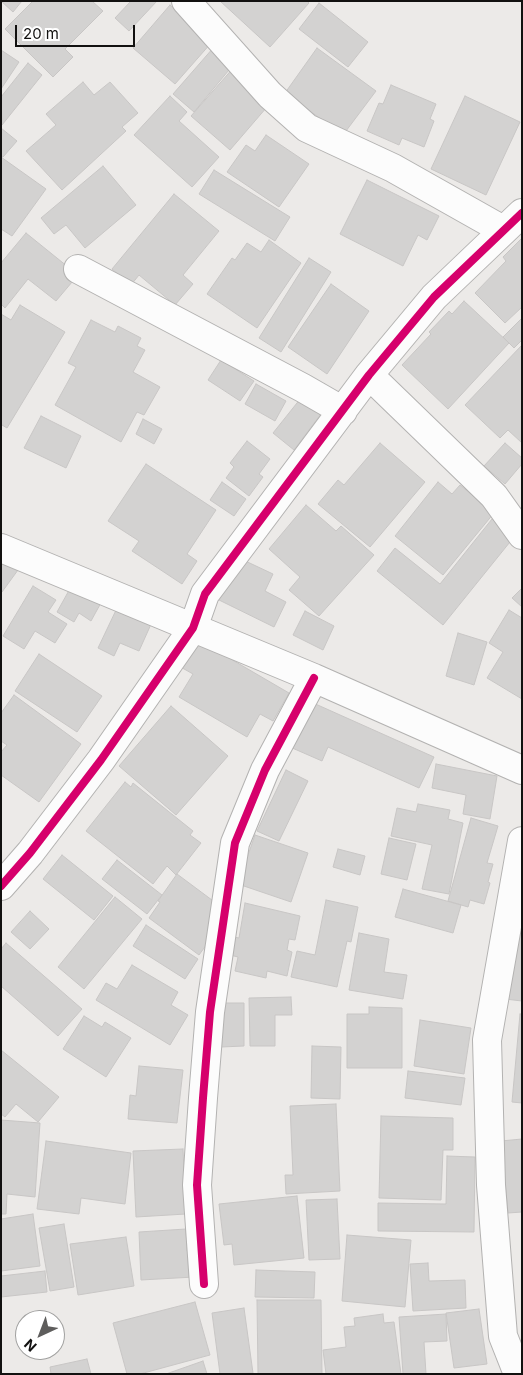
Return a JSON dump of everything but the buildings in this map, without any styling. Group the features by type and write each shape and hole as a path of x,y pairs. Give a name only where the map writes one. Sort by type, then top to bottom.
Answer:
{"street":[{"path":"1,886 30,853 100,760 193,628 205,594 342,411 434,297 512,222 439,193 393,168 307,128 270,95 186,1"},
{"path":"78,269 303,388 342,411"},
{"path":"370,376 494,496 522,535"},
{"path":"1,548 314,678 522,770"},
{"path":"204,1284 197,1185 202,1108 210,1012 235,843 265,770 314,678"},
{"path":"518,1374 503,1336 491,1185 487,1040 522,841"}],"cycle path":[{"path":"1,886 30,853 101,760 193,628 205,594 369,375 434,297 522,213"},
{"path":"204,1284 197,1185 203,1098 210,1012 235,843 265,770 314,678"}]}
